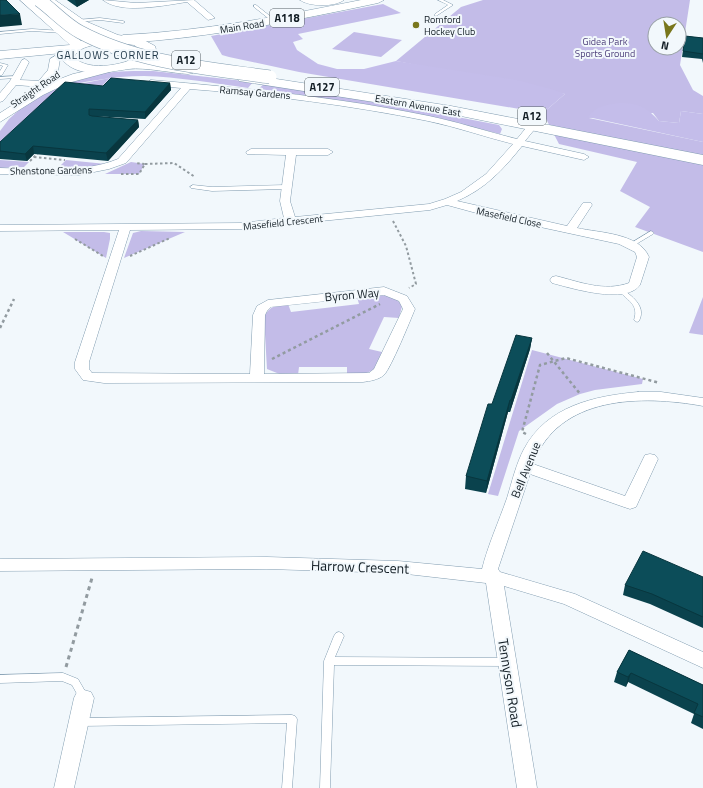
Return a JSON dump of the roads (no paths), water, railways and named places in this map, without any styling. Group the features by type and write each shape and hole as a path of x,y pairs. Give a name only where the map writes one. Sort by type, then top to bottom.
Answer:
{"main road":[{"path":"26,0 72,41"},
{"name":"A127","path":"39,0 78,31 113,48 159,60 270,77 373,97"},
{"path":"0,55 24,58 54,59 70,62 87,68 109,69 131,66 148,58 151,50 138,42 121,39 88,28 48,0"},
{"name":"Main Road","path":"121,39 176,36 274,21 378,0"},
{"name":"A118","path":"77,21 90,26 142,37"},
{"name":"Main Road","path":"151,50 156,43 176,36"},
{"path":"24,58 38,51 72,41 121,39"},
{"path":"70,62 67,54 72,41"},
{"name":"Eastern Avenue East","path":"151,50 178,59 359,86 545,118 703,150"},
{"name":"Eastern Avenue East","path":"131,66 169,67 373,97 533,125 703,160"},
{"name":"A127","path":"270,77 359,86"}],"street":[{"path":"107,0 121,4 134,5 188,0 211,18"},
{"path":"304,0 314,3 325,3 340,0"},
{"path":"0,99 15,79 24,58"},
{"path":"15,79 42,84 53,71 54,59"},
{"name":"Straight Road","path":"0,117 15,101 56,76 70,62"},
{"name":"Straight Road","path":"0,117 40,91 57,82 80,74 109,69"},
{"name":"Ramsay Gardens","path":"139,82 262,92 349,104 430,119 520,143 584,157"},
{"name":"Shenstone Gardens","path":"0,171 92,170 112,166 122,161 188,86"},
{"path":"140,123 155,124"},
{"name":"Masefield Crescent","path":"0,228 194,228 242,226 430,207 448,202 468,193 484,183 520,143 533,125"},
{"path":"251,152 328,152"},
{"path":"290,221 285,201 291,152"},
{"name":"Masefield Close","path":"448,202 480,211 623,241 631,245"},
{"path":"571,230 587,205"},
{"path":"125,228 82,362 82,369 88,377 104,379 258,372"},
{"path":"556,280 602,292 622,291 634,284 643,257 640,250 631,245"},
{"name":"Byron Way","path":"384,291 398,295 407,302 409,309 380,370 373,376 363,378 258,372 259,315 261,309 268,304 384,291"},
{"name":"Bell Avenue","path":"494,577 490,569 525,467 538,438 557,420 588,405 623,397 670,397 703,402"},
{"path":"525,467 630,503 650,459"},
{"name":"Harrow Crescent","path":"0,565 267,563 398,567 494,577 569,599 703,660"},
{"name":"Tennyson Road","path":"494,577 527,788"},
{"path":"64,788 84,698"}],"lane":[{"path":"436,15 451,5 440,0"},
{"path":"256,6 274,21"},
{"path":"77,21 100,19 124,22"},
{"path":"0,33 32,30 72,41"},
{"path":"0,64 6,65 0,74"},
{"path":"0,78 15,79"},
{"path":"193,187 212,189 286,187"},
{"path":"631,245 651,233"},
{"path":"622,291 639,306 640,312 637,320"},
{"path":"325,787 329,661 340,636"},
{"path":"329,661 507,662"},
{"path":"0,679 63,677 75,682 84,698"},
{"path":"78,722 292,719 287,788"}],"place":[{"name":"Romford Hockey Club","path":"416,25"}],"district":[{"name":"GALLOWS CORNER","path":"108,55"}],"park label":[{"name":"Gidea Park Sports Ground","path":"605,46"}]}
